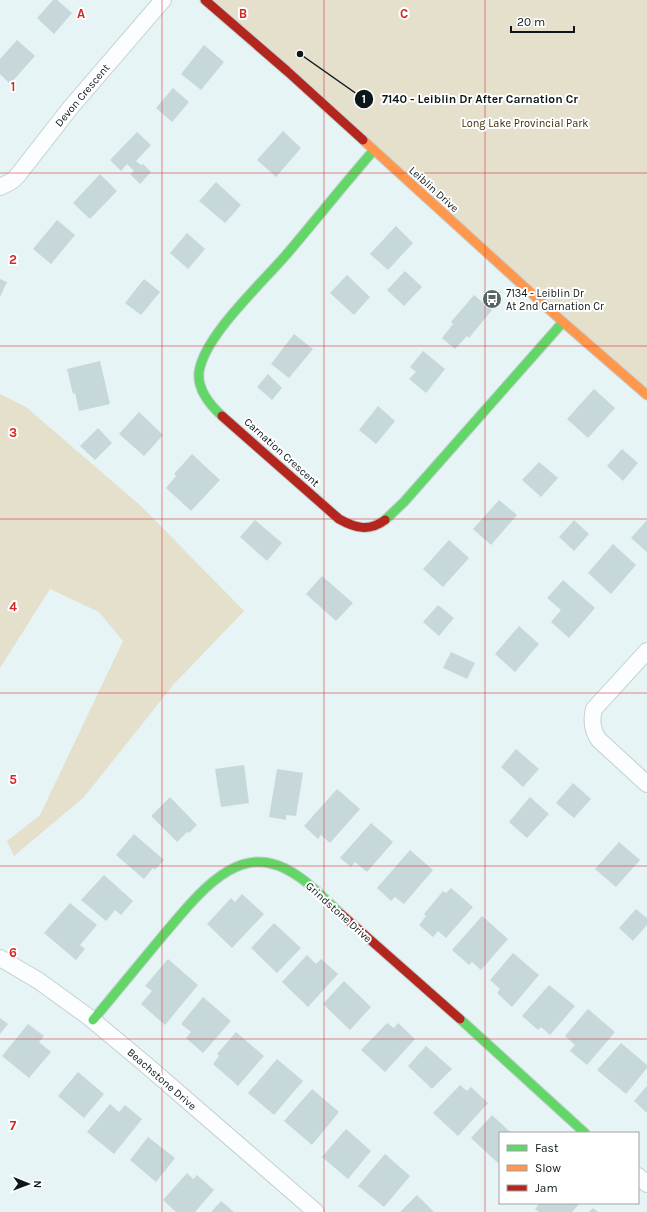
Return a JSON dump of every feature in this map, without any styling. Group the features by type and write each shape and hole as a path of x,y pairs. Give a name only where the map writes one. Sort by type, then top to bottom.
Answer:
{"street":[{"name":"Devon Crescent","path":"0,187 7,184 18,175 71,107 163,0"},
{"name":"Leiblin Drive","path":"205,0 374,150 563,322 647,395"},
{"name":"Carnation Crescent","path":"374,150 273,270 247,297 205,352 199,370 200,387 206,400 219,413 339,519 350,526 363,528 375,527 384,522 404,502 563,322"},
{"path":"647,651 594,709 592,725 599,740 647,784"},
{"name":"Grindstone Drive","path":"93,1020 177,920 218,878 234,868 250,863 267,862 283,867 299,876 466,1024 584,1132"},
{"name":"Beachstone Drive","path":"0,958 55,992 93,1020 316,1212"},
{"path":"639,1177 647,1184"}],"green space":[{"name":"Long Lake Provincial Park","path":"205,0 647,0 647,395"},
{"path":"0,394 26,407 142,507 244,611 174,684 84,797 14,856 7,841 40,815 123,641 99,612 50,589 0,668"}],"building":[{"path":"53,0 57,0 72,13 54,34 37,18"},
{"path":"17,40 35,56 10,84 0,74 0,59"},
{"path":"204,45 224,62 201,90 181,74"},
{"path":"173,88 189,102 172,122 156,108"},
{"path":"283,131 301,148 276,177 257,160"},
{"path":"137,132 151,145 136,161 141,165 143,164 151,172 140,184 130,174 134,171 127,164 121,171 110,160"},
{"path":"100,174 117,191 90,219 73,203"},
{"path":"216,182 241,205 225,223 199,201"},
{"path":"57,220 75,235 51,264 33,249"},
{"path":"396,226 413,243 388,270 370,254"},
{"path":"187,233 205,249 188,269 170,253"},
{"path":"405,271 422,287 404,306 387,290"},
{"path":"347,275 370,297 354,315 330,293"},
{"path":"0,279 7,282 0,297"},
{"path":"144,279 160,292 141,315 125,303"},
{"path":"474,295 492,310 469,338 467,336 455,349 442,338 453,324 451,322"},
{"path":"294,334 313,349 289,378 271,364"},
{"path":"423,351 445,369 426,393 409,379 416,372 410,367"},
{"path":"100,361 110,404 79,411 67,369"},
{"path":"268,374 282,388 272,400 257,387"},
{"path":"594,389 615,408 588,438 567,419"},
{"path":"378,406 395,421 376,444 359,430"},
{"path":"139,412 163,435 144,456 119,434"},
{"path":"98,428 112,443 95,460 80,446"},
{"path":"622,449 638,463 623,481 607,466"},
{"path":"192,454 220,480 191,511 166,488 176,476 174,474"},
{"path":"539,462 558,478 541,497 522,480"},
{"path":"499,500 517,515 491,545 473,529"},
{"path":"255,520 282,543 267,561 240,537"},
{"path":"574,520 589,534 574,551 559,537"},
{"path":"647,520 647,552 631,538"},
{"path":"449,540 469,558 443,587 423,569"},
{"path":"613,544 636,565 611,594 588,573"},
{"path":"322,576 353,603 336,621 306,594"},
{"path":"563,580 595,608 569,638 551,622 561,610 547,598"},
{"path":"438,605 454,618 439,636 423,622"},
{"path":"519,626 539,644 515,672 495,654"},
{"path":"451,652 475,663 467,679 443,668"},
{"path":"516,749 539,769 523,787 501,767"},
{"path":"244,765 249,803 221,807 215,769"},
{"path":"277,769 303,773 296,816 286,815 286,820 269,817"},
{"path":"573,783 591,799 574,818 556,803"},
{"path":"337,789 360,809 330,843 321,835 318,839 304,826"},
{"path":"170,797 197,825 177,842 151,816"},
{"path":"530,797 549,814 527,838 509,822"},
{"path":"371,823 393,842 367,872 355,862 351,867 340,858"},
{"path":"134,834 164,860 155,870 153,868 144,879 116,855"},
{"path":"619,842 640,860 616,887 595,869"},
{"path":"410,850 433,870 404,904 395,897 391,901 377,888"},
{"path":"104,875 133,901 121,915 115,910 106,921 81,900"},
{"path":"451,888 473,907 446,938 438,931 433,937 419,925 426,916 424,914 443,891 446,893"},
{"path":"242,894 264,914 232,948 207,924 231,898 235,902"},
{"path":"70,903 97,925 80,945 85,949 76,960 44,933"},
{"path":"636,909 647,918 647,925 633,941 619,928"},
{"path":"482,916 508,939 481,970 472,962 469,965 452,950"},
{"path":"274,923 301,948 277,973 251,948"},
{"path":"513,953 539,975 512,1007 497,993 500,989 490,980"},
{"path":"307,955 316,964 321,959 338,974 308,1007 282,982"},
{"path":"168,959 198,985 165,1025 141,1004 152,991 145,986"},
{"path":"344,981 371,1007 350,1030 323,1004"},
{"path":"549,985 575,1006 550,1035 541,1027 538,1030 522,1016"},
{"path":"203,997 231,1021 203,1053 186,1038 191,1032 181,1024"},
{"path":"588,1009 615,1032 587,1065 570,1051 575,1045 565,1036"},
{"path":"0,1018 8,1024 0,1034"},
{"path":"387,1023 394,1028 398,1023 415,1039 385,1072 361,1050"},
{"path":"28,1024 44,1036 39,1042 51,1052 29,1078 2,1056"},
{"path":"236,1032 264,1056 238,1086 213,1064 219,1056 217,1054"},
{"path":"621,1043 647,1065 647,1068 626,1094 597,1070"},
{"path":"426,1046 452,1069 432,1089 408,1066"},
{"path":"277,1059 303,1081 274,1115 248,1093"},
{"path":"78,1072 104,1094 84,1118 58,1096"},
{"path":"460,1085 467,1091 471,1087 488,1103 458,1136 433,1113"},
{"path":"647,1086 647,1113 634,1101"},
{"path":"312,1089 339,1112 312,1145 284,1121"},
{"path":"110,1104 119,1112 125,1105 142,1119 114,1154 87,1132"},
{"path":"492,1115 510,1132 499,1132 498,1163 471,1138"},
{"path":"346,1129 371,1151 348,1179 322,1157"},
{"path":"148,1137 175,1158 156,1182 130,1160"},
{"path":"385,1154 410,1176 384,1207 358,1186"},
{"path":"187,1173 193,1179 197,1175 214,1190 195,1212 176,1212 163,1200"},
{"path":"417,1195 434,1212 400,1212"},
{"path":"221,1201 234,1212 211,1212"},
{"path":"539,1204 579,1204 572,1212 539,1212 535,1209"},
{"path":"593,1208 598,1212 589,1212"}],"traffic: fast":[{"path":"222,416 205,397 199,379 199,372 203,358 211,342 235,310 286,255 374,150"},
{"path":"385,520 404,502 563,322"},
{"path":"93,1020 194,899 219,877 238,866 258,862 280,866 299,877 317,891 341,914"},
{"path":"460,1019 584,1132"}],"traffic: slow":[{"path":"363,140 563,322 647,395"}],"traffic: jam":[{"path":"205,0 287,71 363,140"},
{"path":"222,416 339,519 351,525 362,527 373,526 385,520"},
{"path":"341,914 460,1019"}],"place":[{"name":"7140 - Leiblin Dr After Carnation Cr","path":"300,54"},
{"name":"7134 - Leiblin Dr At 2nd Carnation Cr","path":"492,299"}]}
